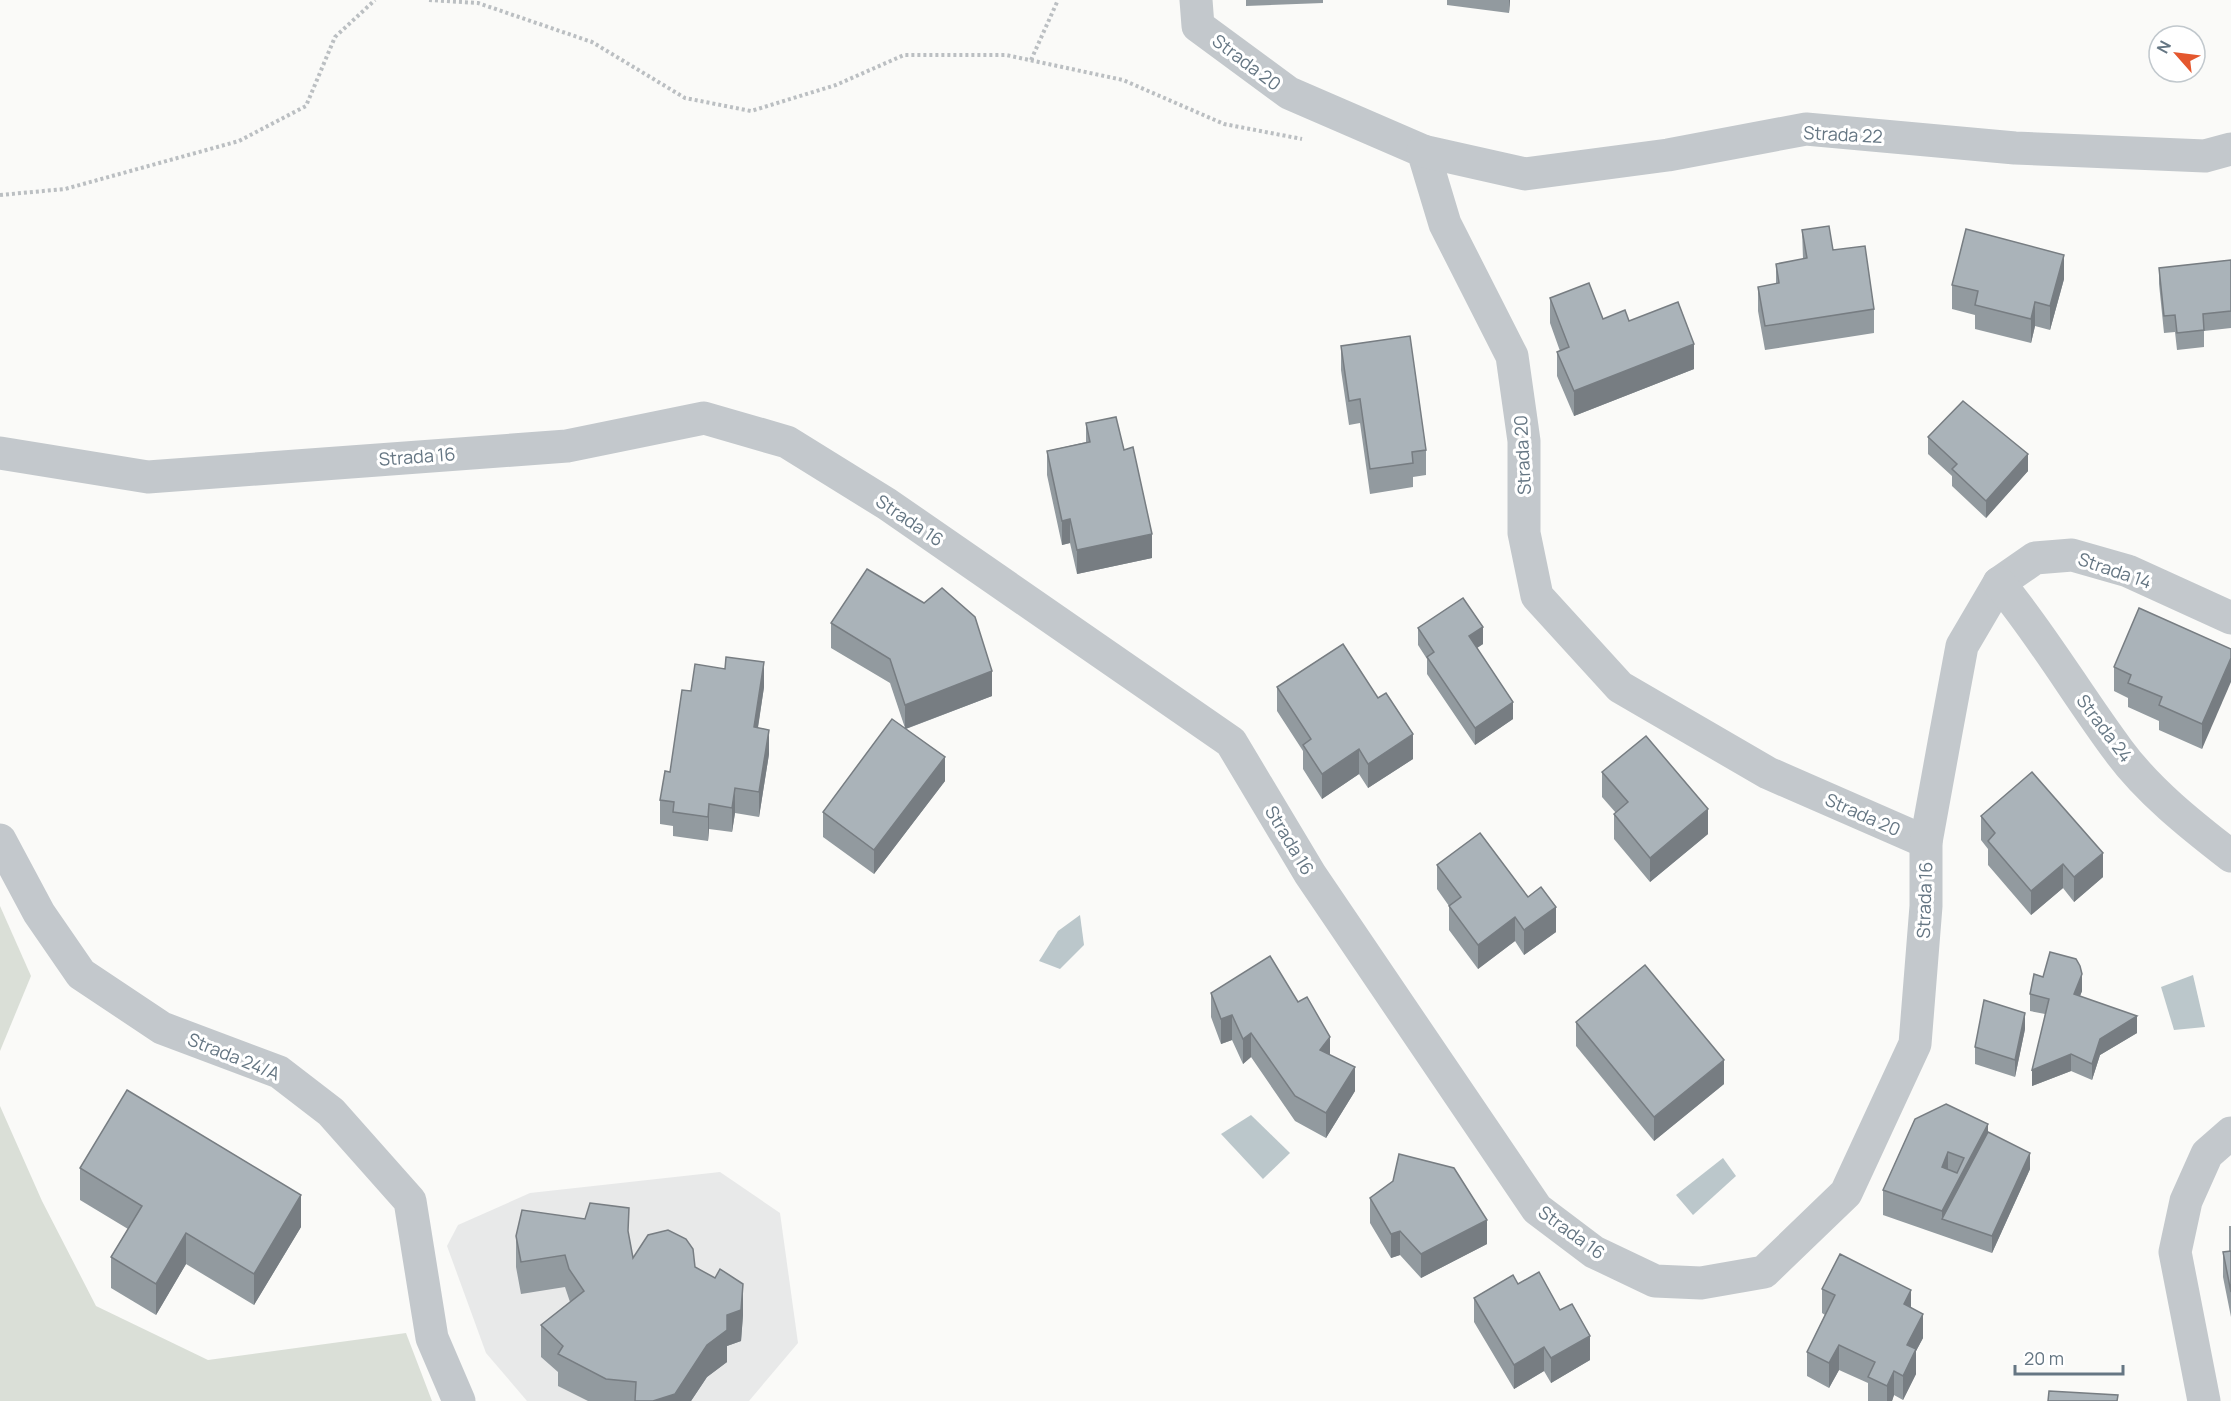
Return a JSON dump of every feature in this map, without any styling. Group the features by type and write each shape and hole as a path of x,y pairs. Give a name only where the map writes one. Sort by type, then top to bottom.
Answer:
{"street":[{"name":"Strada 20","path":"1196,0 1198,26 1289,93 1423,152 1445,224 1512,356 1524,441 1524,533 1537,597 1620,687 1768,773 1926,842"},
{"name":"Strada 22","path":"1423,152 1525,174 1668,155 1806,129 2015,148 2205,156 2231,149"},
{"name":"Strada 16","path":"0,453 148,477 567,446 704,418 787,442 887,504 1231,742 1310,874 1537,1209 1594,1252 1655,1281 1701,1283 1764,1272 1846,1193 1915,1044 1926,906 1926,842 1962,646 1999,583"},
{"name":"Strada 14","path":"1999,583 2035,558 2072,555 2128,571 2231,618"},
{"name":"Strada 24","path":"1999,583 2034,628 2119,752 2174,809 2231,856"},
{"name":"Strada 24/A","path":"0,840 39,914 81,974 162,1028 279,1072 332,1112 410,1201 432,1338 459,1401"},
{"path":"2204,1401 2175,1251 2186,1201 2207,1154 2231,1133"}],"path":[{"path":"0,195 65,189 248,136 306,106 335,37 375,0"},
{"path":"429,0 478,3 592,42 685,98 751,111 836,85 904,55 1006,55 1123,80 1224,124 1313,140"},
{"path":"1030,60 1058,0"}],"shaded area":[{"path":"0,906 31,976 0,1051"},
{"path":"1080,915 1084,945 1060,969 1039,961 1058,931"},
{"path":"2193,975 2205,1027 2174,1030 2161,987"},
{"path":"0,1106 42,1201 96,1306 208,1360 406,1333 432,1401 0,1401"},
{"path":"1251,1115 1290,1153 1263,1179 1221,1134"},
{"path":"1723,1158 1736,1176 1693,1215 1676,1195"},
{"path":"720,1172 780,1213 798,1343 749,1401 527,1401 486,1353 447,1246 458,1225 530,1193"}],"building":[{"path":"1829,226 1833,250 1865,246 1874,309 1765,326 1758,287 1779,283 1776,264 1807,258 1802,230"},
{"path":"1966,229 2064,255 2050,306 2035,302 2031,319 1975,305 1978,291 1952,285"},
{"path":"2231,260 2231,311 2203,314 2204,330 2177,333 2175,315 2164,316 2159,268"},
{"path":"1589,283 1603,319 1625,310 1629,321 1678,302 1694,344 1574,391 1557,352 1569,347 1550,298"},
{"path":"1410,336 1426,450 1412,452 1413,463 1370,469 1360,399 1349,401 1341,346"},
{"path":"1963,401 2028,454 1986,501 1952,469 1957,464 1928,437"},
{"path":"1116,417 1124,450 1133,447 1152,534 1077,550 1070,519 1062,521 1047,451 1090,442 1086,423"},
{"path":"867,569 924,603 942,588 975,617 992,671 905,705 890,659 831,623"},
{"path":"1463,598 1483,627 1469,636 1513,702 1475,728 1427,657 1434,652 1418,628"},
{"path":"2139,608 2231,649 2231,658 2202,724 2159,705 2162,697 2128,683 2131,675 2114,667"},
{"path":"1343,644 1378,698 1386,693 1413,734 1368,764 1359,749 1322,774 1303,745 1311,739 1277,687"},
{"path":"726,657 764,662 754,727 769,730 759,792 735,788 732,808 709,804 708,817 673,812 674,802 660,800 665,771 670,772 682,690 691,691 695,664 725,669"},
{"path":"892,719 945,757 874,850 823,812"},
{"path":"1646,736 1708,809 1650,858 1614,814 1628,802 1602,772"},
{"path":"2032,772 2103,853 2074,877 2063,864 2031,891 1988,841 1995,833 1981,816"},
{"path":"1480,833 1528,897 1541,887 1556,907 1524,930 1515,917 1478,945 1449,906 1461,897 1437,865"},
{"path":"2050,952 2076,959 2080,966 2082,974 2074,994 2137,1016 2100,1039 2092,1064 2071,1054 2032,1070 2049,999 2030,994 2034,974 2043,977"},
{"path":"1270,956 1298,1002 1307,997 1330,1037 1320,1050 1355,1067 1326,1113 1295,1096 1251,1033 1243,1039 1232,1015 1221,1019 1211,993"},
{"path":"1645,965 1724,1060 1654,1117 1576,1022"},
{"path":"1984,1000 2025,1013 2015,1060 1975,1047"},
{"path":"127,1090 301,1195 254,1274 186,1233 156,1284 111,1257 142,1206 80,1168"},
{"path":"1946,1104 1988,1124 1942,1211 1883,1190 1915,1119","holes":["1948,1152 1964,1158 1957,1173 1942,1167"]},
{"path":"1988,1132 2030,1153 1992,1236 1942,1219"},
{"path":"1399,1154 1454,1168 1487,1220 1421,1254 1400,1231 1391,1234 1370,1198 1393,1181"},
{"path":"590,1203 629,1208 628,1231 633,1258 648,1235 668,1230 686,1239 693,1249 695,1267 715,1278 720,1269 743,1284 741,1310 727,1315 727,1330 707,1345 675,1394 653,1401 635,1401 636,1382 606,1379 558,1354 563,1346 541,1325 584,1291 569,1269 565,1255 521,1262 516,1236 522,1210 585,1219"},
{"path":"2231,1251 2231,1292 2223,1252"},
{"path":"1840,1254 1911,1290 1904,1304 1923,1314 1907,1345 1916,1349 1903,1376 1894,1371 1887,1386 1868,1377 1875,1362 1839,1345 1829,1363 1807,1352 1835,1295 1822,1289"},
{"path":"1539,1272 1560,1310 1572,1304 1590,1336 1551,1358 1544,1347 1514,1365 1474,1298 1513,1275 1518,1284"},
{"path":"2049,1391 2118,1395 2117,1401 2048,1401"}]}
